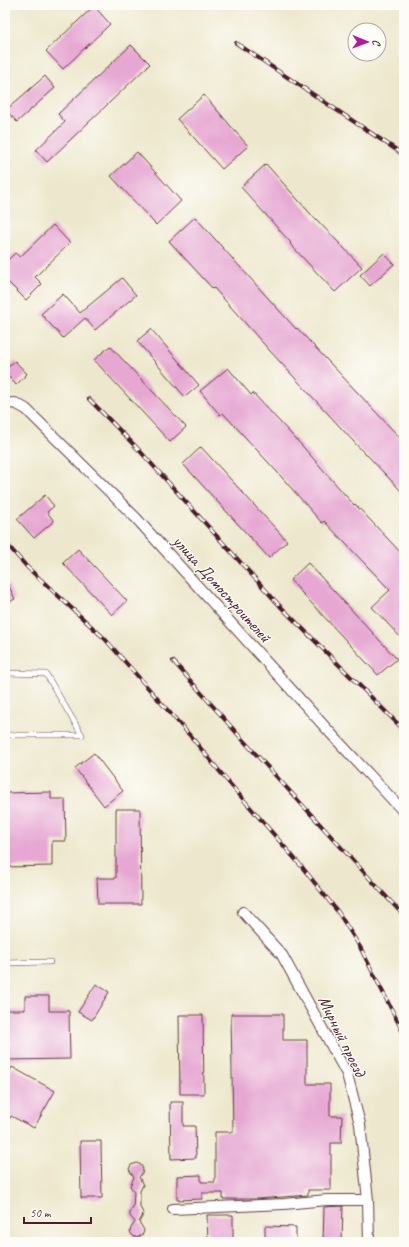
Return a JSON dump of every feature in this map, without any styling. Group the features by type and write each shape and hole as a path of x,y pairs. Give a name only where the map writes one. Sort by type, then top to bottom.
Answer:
{"street":[{"name":"улица Домостроителей","path":"5,404 15,403 26,409 136,518 404,812"},
{"name":"Мирный проезд","path":"243,912 282,955 347,1074 360,1124 368,1200 369,1242"},
{"path":"173,1209 284,1204 327,1200 368,1200"}],"lane":[{"path":"5,672 46,674 82,735 5,735"},
{"path":"5,963 50,962"}],"building":[{"path":"94,6 110,24 63,69 46,51"},
{"path":"131,45 150,64 47,162 36,150 65,122 58,114"},
{"path":"45,76 55,88 17,122 6,110"},
{"path":"204,95 248,146 222,169 177,119"},
{"path":"137,152 181,201 156,225 111,176"},
{"path":"266,164 316,220 362,267 335,292 290,244 291,243 241,187"},
{"path":"195,217 296,329 297,328 404,442 404,494 366,455 214,288 213,289 169,241"},
{"path":"53,225 70,243 35,277 42,284 26,300 5,279 5,263 15,253 20,257"},
{"path":"384,253 394,264 370,286 360,275"},
{"path":"122,278 136,295 95,330 85,318 63,338 41,314 63,294 80,313"},
{"path":"151,329 199,385 185,397 137,341"},
{"path":"110,346 186,427 170,442 94,360"},
{"path":"15,361 27,374 16,385 5,372 5,369"},
{"path":"228,368 251,395 253,393 354,505 355,504 404,556 404,641 372,607 390,590 324,521 322,523 223,413 220,415 200,391"},
{"path":"201,447 287,541 269,558 183,464"},
{"path":"45,495 54,506 47,512 54,521 34,538 17,519"},
{"path":"78,549 127,601 112,615 63,563"},
{"path":"308,563 397,659 378,675 290,580"},
{"path":"5,578 15,599 5,604"},
{"path":"94,753 123,791 104,806 75,768"},
{"path":"51,792 51,799 65,799 66,841 52,841 52,866 5,867 5,793"},
{"path":"116,809 140,809 141,904 98,904 97,878 116,878"},
{"path":"96,984 109,992 92,1020 78,1012"},
{"path":"25,996 49,996 49,1011 69,1011 70,1059 5,1060 5,1010 25,1010"},
{"path":"231,1014 283,1014 283,1040 307,1040 307,1084 330,1084 330,1116 342,1116 341,1143 331,1143 331,1190 308,1190 308,1195 257,1199 223,1199 223,1193 202,1193 202,1199 177,1200 177,1176 201,1175 201,1182 215,1182 215,1132 233,1132"},
{"path":"179,1015 203,1015 204,1094 180,1094"},
{"path":"12,1067 55,1091 34,1128 11,1116 5,1127 5,1079"},
{"path":"170,1102 183,1102 183,1126 195,1126 196,1158 171,1159"},
{"path":"80,1141 101,1141 102,1198 81,1198"},
{"path":"137,1163 141,1165 143,1169 139,1177 143,1185 140,1191 140,1207 143,1213 139,1222 144,1230 143,1234 137,1238 130,1232 135,1222 130,1216 130,1211 133,1207 134,1192 130,1186 134,1177 129,1169 131,1165"},
{"path":"343,1206 342,1242 323,1242 324,1207"},
{"path":"207,1215 233,1215 233,1242 208,1242"},
{"path":"265,1226 296,1227 296,1242 265,1242"}],"railway":[{"path":"236,43 404,155"},
{"path":"89,399 139,450 280,606 404,730"},
{"path":"5,542 27,567 105,639 193,739 302,867 338,912 360,947 404,1034"},
{"path":"173,661 242,739 404,916"}]}
